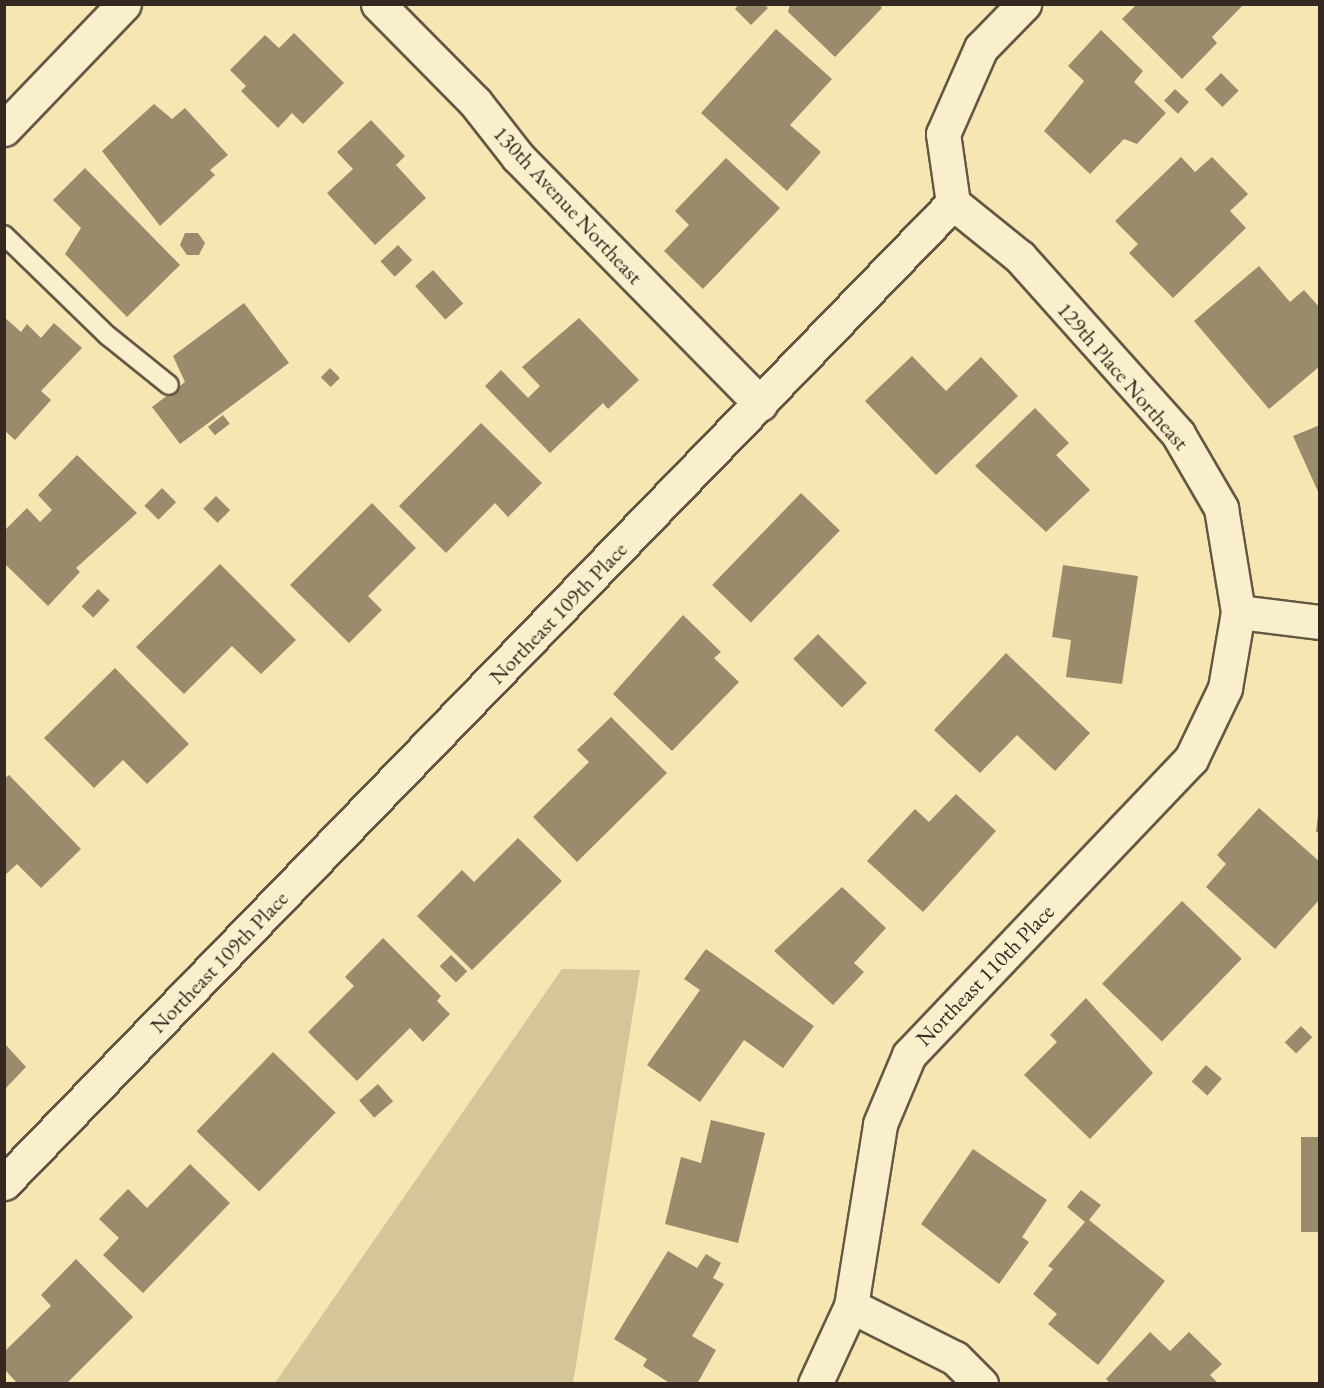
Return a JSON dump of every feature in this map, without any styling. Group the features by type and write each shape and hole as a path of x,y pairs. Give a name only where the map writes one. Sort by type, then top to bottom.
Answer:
{"street":[{"path":"4,129 124,4"},
{"name":"130th Avenue Northeast","path":"378,4 475,102 518,157 761,404"},
{"path":"952,203 943,134 981,48 1024,4"},
{"name":"Northeast 109th Place","path":"4,1183 761,404 952,203"},
{"name":"129th Place Northeast","path":"952,203 1020,257 1178,434 1221,508 1238,612"},
{"path":"1238,612 1320,622"},
{"name":"Northeast 110th Place","path":"815,1383 851,1306 880,1124 909,1055 1191,759 1225,688 1238,612"},
{"path":"851,1306 955,1358 981,1383"}],"lane":[{"path":"4,235 108,336 168,385"}],"shaded area":[{"path":"562,969 640,970 573,1383 275,1383"}],"building":[{"path":"739,4 764,4 768,8 751,25 735,9"},
{"path":"790,4 879,4 882,8 835,57 788,12"},
{"path":"1137,4 1244,4 1212,37 1217,43 1182,79 1122,19"},
{"path":"776,29 832,79 790,125 821,152 787,191 701,113"},
{"path":"1101,30 1143,71 1134,82 1166,113 1137,144 1124,139 1090,174 1044,131 1084,81 1068,66"},
{"path":"294,33 344,83 303,124 292,113 278,128 241,91 246,86 230,70 265,35 279,48"},
{"path":"1221,73 1239,91 1222,107 1205,89"},
{"path":"1175,89 1189,102 1178,114 1164,101"},
{"path":"154,104 172,119 185,108 228,155 210,170 215,175 160,226 102,151"},
{"path":"371,120 405,156 396,165 426,198 375,245 327,193 353,169 337,152"},
{"path":"1181,157 1195,172 1212,157 1248,194 1230,211 1246,228 1173,298 1129,253 1138,244 1115,221"},
{"path":"726,158 780,208 703,289 664,251 689,225 675,211"},
{"path":"85,168 180,265 127,317 65,254 81,228 53,200"},
{"path":"185,233 198,233 205,243 199,255 187,255 180,245"},
{"path":"398,245 412,260 395,277 380,261"},
{"path":"1259,266 1290,302 1304,290 1320,308 1320,366 1269,409 1194,321"},
{"path":"433,270 463,303 445,320 415,286"},
{"path":"244,303 289,363 180,444 152,407 185,382 173,356"},
{"path":"4,317 21,332 27,324 41,338 54,323 82,348 41,391 51,400 15,440 4,430"},
{"path":"579,318 639,380 608,409 603,403 550,453 485,386 501,370 528,398 540,386 522,367"},
{"path":"912,356 946,391 981,357 1018,396 936,475 865,401"},
{"path":"330,368 340,378 331,387 321,377"},
{"path":"1035,408 1069,443 1056,455 1090,490 1046,532 975,466"},
{"path":"223,415 230,424 215,435 208,427"},
{"path":"481,423 542,483 508,517 495,503 446,553 399,506"},
{"path":"1320,425 1320,496 1293,436"},
{"path":"77,455 137,513 76,568 80,572 48,606 4,563 4,531 27,508 40,522 52,510 38,495"},
{"path":"162,488 176,502 158,520 144,506"},
{"path":"801,493 840,531 751,623 712,585"},
{"path":"216,496 230,510 217,523 203,509"},
{"path":"372,503 416,548 368,596 382,610 349,643 290,585"},
{"path":"220,564 296,640 261,674 232,646 184,694 136,647"},
{"path":"1063,565 1138,576 1122,684 1066,677 1071,640 1052,637"},
{"path":"98,589 110,600 93,617 82,607"},
{"path":"683,615 721,652 714,658 739,682 672,751 613,694"},
{"path":"818,634 867,683 842,708 793,659"},
{"path":"1006,653 1090,733 1055,771 1017,735 980,773 934,730"},
{"path":"115,668 189,744 147,784 123,760 94,788 44,738"},
{"path":"611,717 667,773 577,862 533,817 589,762 577,750"},
{"path":"9,775 81,849 41,888 17,864 4,876 4,779"},
{"path":"956,794 996,831 923,912 867,861 915,809 929,822"},
{"path":"1259,808 1320,862 1320,899 1275,949 1206,887 1226,864 1217,855"},
{"path":"1318,815 1320,815 1320,833 1316,832"},
{"path":"518,838 562,881 472,970 417,916 462,870 474,882"},
{"path":"842,887 886,928 854,963 864,972 833,1005 774,951"},
{"path":"1182,901 1242,959 1162,1041 1102,984"},
{"path":"383,938 441,996 437,1001 450,1014 423,1042 410,1028 357,1081 308,1032 354,986 345,977"},
{"path":"706,949 814,1026 783,1068 744,1040 700,1102 647,1065 700,990 684,979"},
{"path":"451,955 467,971 456,983 440,966"},
{"path":"1086,998 1153,1073 1090,1139 1024,1075 1057,1042 1050,1035"},
{"path":"1301,1026 1312,1037 1296,1054 1285,1042"},
{"path":"5,1044 26,1067 5,1089"},
{"path":"273,1052 336,1112 259,1192 197,1131"},
{"path":"1206,1065 1222,1079 1207,1095 1192,1082"},
{"path":"378,1084 393,1101 374,1118 359,1100"},
{"path":"711,1120 765,1133 738,1243 665,1224 681,1157 701,1163"},
{"path":"1301,1137 1320,1137 1320,1232 1301,1232"},
{"path":"973,1149 1047,1200 1022,1237 1029,1242 999,1284 921,1224"},
{"path":"190,1164 230,1203 143,1293 103,1255 119,1238 99,1219 128,1189 147,1208"},
{"path":"1081,1190 1101,1205 1089,1220 1165,1281 1098,1365 1048,1324 1057,1314 1033,1294 1053,1269 1048,1266 1085,1222 1067,1207"},
{"path":"668,1251 697,1268 706,1254 721,1263 713,1278 724,1284 692,1336 716,1350 697,1384 671,1384 643,1366 647,1359 614,1339"},
{"path":"76,1259 133,1317 66,1384 18,1384 5,1370 5,1351 51,1306 41,1295"},
{"path":"1150,1332 1170,1351 1189,1332 1222,1364 1210,1375 1219,1384 1111,1384 1106,1379"}]}
